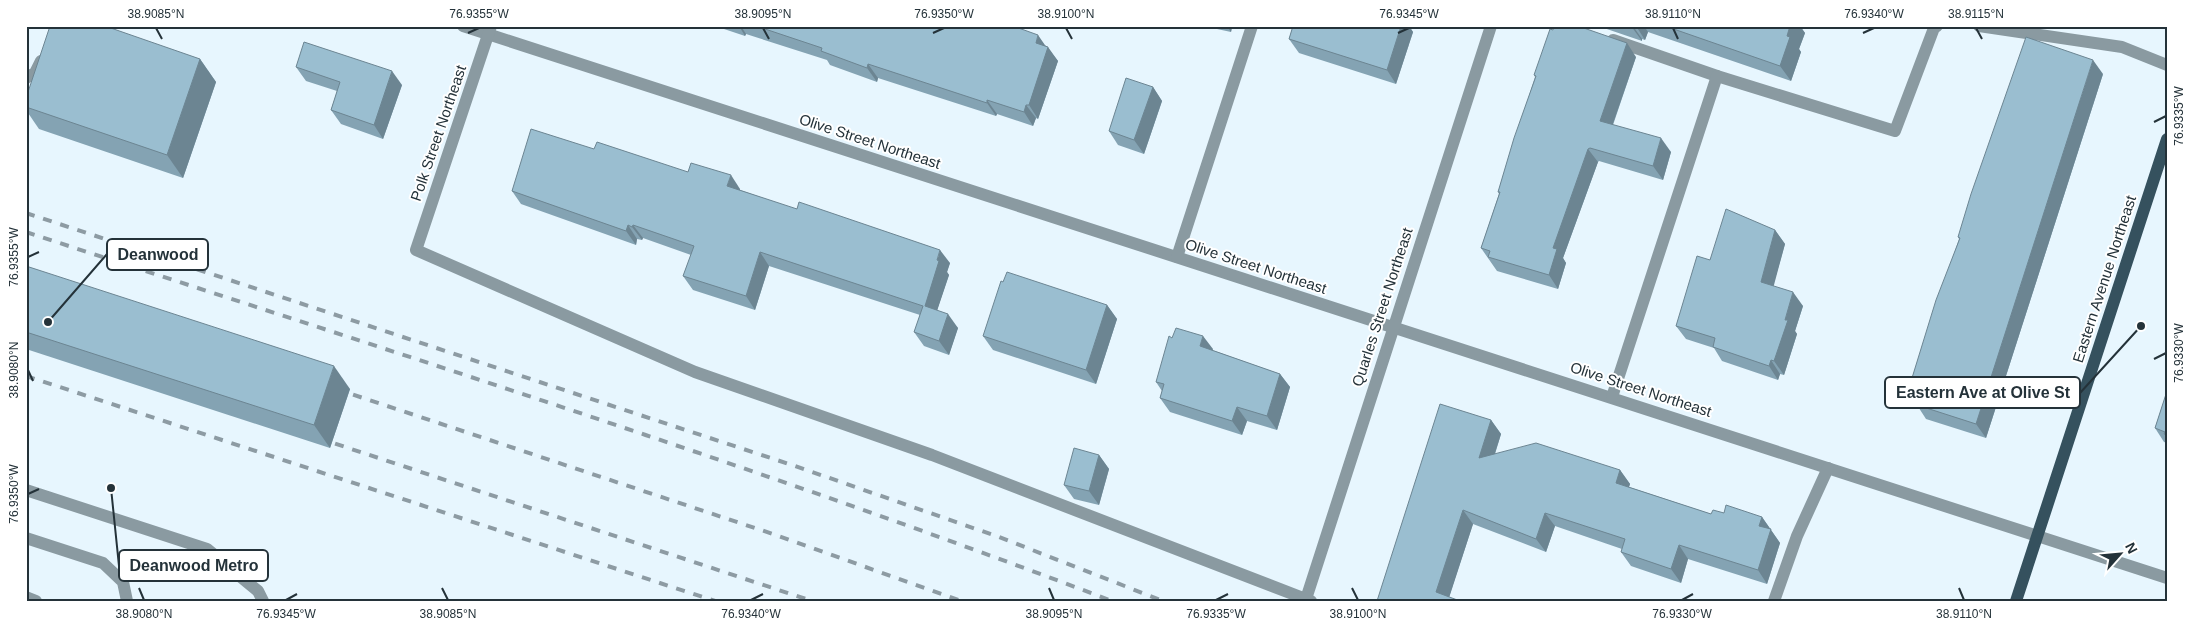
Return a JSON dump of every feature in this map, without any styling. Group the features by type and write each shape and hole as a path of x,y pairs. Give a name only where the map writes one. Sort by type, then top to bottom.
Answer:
{"main road":[{"name":"Eastern Avenue Northeast","path":"2016,601 2167,139"}],"street":[{"name":"Olive Street Northeast","path":"463,26 490,30 1177,257 2167,578"},
{"path":"1177,257 1252,26"},
{"name":"Quarles Street Northeast","path":"1308,600 1393,327 1491,26"},
{"path":"1600,36 1717,76 1895,132 1934,28 1937,26"},
{"path":"1979,26 2122,47 2167,65"},
{"name":"Polk Street Northeast","path":"490,30 416,250 695,372 932,455 1308,600"},
{"path":"26,78 35,73 46,50"},
{"path":"1612,397 1717,76"},
{"path":"1774,601 1797,536 1828,468"},
{"path":"26,490 207,549 258,591 263,601"},
{"path":"26,538 104,563 123,582 127,601"},
{"path":"26,597 36,601"}],"building":[{"path":"50,26 105,26 200,59 167,155 26,107 26,98"},
{"path":"756,26 1013,26 1038,35 1036,43 1048,47 1029,105 1026,105 1024,112 987,100 987,103 868,64 867,68 821,51 822,48"},
{"path":"1293,26 1401,26 1387,70 1289,39"},
{"path":"1554,26 1578,26 1627,43 1600,121 1661,138 1653,166 1588,149 1553,248 1557,249 1549,275 1488,257 1490,251 1481,248 1500,192 1498,192 1514,138 1536,76 1534,75 1550,29 1553,30"},
{"path":"1665,26 1790,26 1787,36 1790,37 1780,66"},
{"path":"2026,37 2093,60 1976,424 1917,405 1924,382 1912,378 1936,300 1960,238 1958,237 1971,194"},
{"path":"304,42 392,71 374,125 331,110 340,82 296,67"},
{"path":"1126,78 1153,87 1134,140 1109,131"},
{"path":"531,129 594,149 597,142 688,172 691,163 731,175 727,186 797,209 799,202 940,250 937,260 939,261 925,306 948,314 939,341 914,332 923,306 760,252 746,296 683,276 694,246 633,225 632,227 628,225 626,231 512,191"},
{"path":"1726,209 1775,230 1761,282 1793,292 1785,320 1788,320 1774,361 1771,360 1769,366 1713,347 1715,338 1676,326 1697,256 1710,260"},
{"path":"26,266 334,366 314,425 26,332"},
{"path":"1007,272 1107,305 1086,370 983,336 1001,281 1003,282"},
{"path":"1176,328 1203,336 1200,346 1280,374 1267,416 1237,407 1232,421 1160,398 1164,384 1156,382 1169,336 1172,338"},
{"path":"2167,391 2167,435 2164,434 2165,432 2155,428"},
{"path":"1440,404 1491,420 1479,458 1536,443 1620,470 1616,483 1711,514 1713,510 1724,513 1726,505 1762,517 1759,526 1771,529 1758,570 1679,545 1671,569 1621,552 1625,539 1545,513 1536,539 1463,510 1436,592 1460,601 1377,601"},
{"path":"1074,448 1099,455 1089,491 1064,485"}],"railway":[{"path":"26,213 795,466 999,537 1163,601"},
{"path":"26,232 707,456 978,551 1112,601"},
{"path":"26,376 715,601"},
{"path":"336,389 773,534 961,601"},
{"path":"318,438 812,601"}],"place":[{"name":"Deanwood","path":"48,322"},
{"name":"Eastern Ave at Olive St","path":"2141,326"},
{"name":"Deanwood Metro","path":"111,488"}]}
